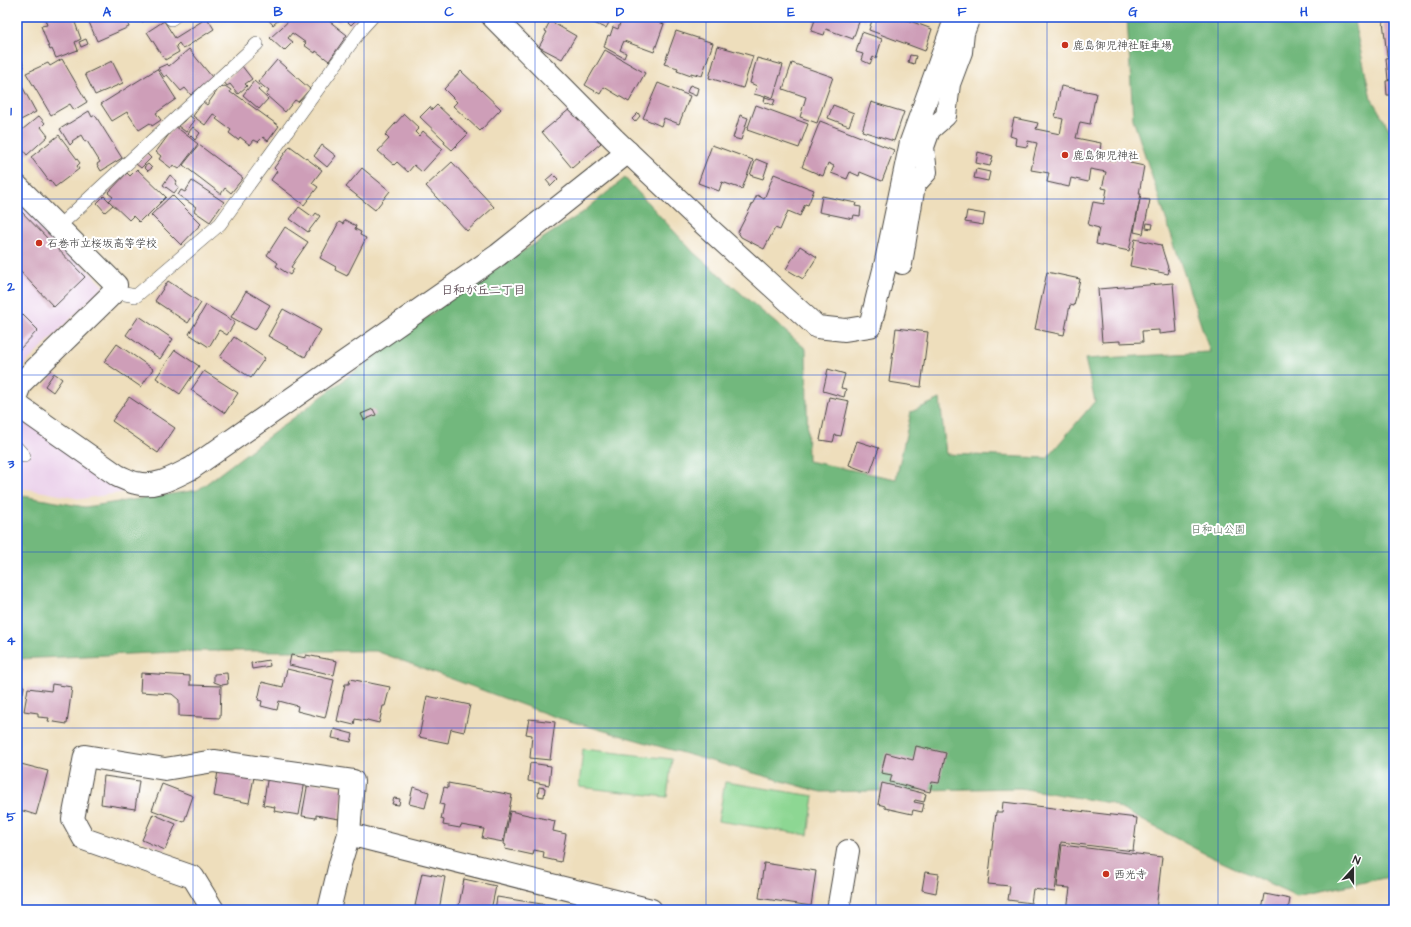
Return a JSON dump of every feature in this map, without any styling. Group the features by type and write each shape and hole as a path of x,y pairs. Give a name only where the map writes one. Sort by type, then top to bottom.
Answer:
{"street":[{"path":"492,17 628,152 705,225 817,327 845,330 870,326 885,266 911,142 956,17"},
{"path":"902,264 915,185 927,172 924,148 930,130 946,116 950,84 962,52 964,33 970,17"},
{"path":"21,411 118,476 136,483 155,484 168,480 192,468 498,255 628,152"},
{"path":"17,186 116,285 114,292 21,383 17,393"},
{"path":"213,910 192,877 84,839 73,819 85,756 165,769 214,761 354,781 349,834 329,910"},
{"path":"349,834 651,910"},
{"path":"838,910 848,851"}],"lane":[{"path":"114,292 136,296 220,224 362,28 372,17"},
{"path":"58,227 257,44"}],"shaded area":[{"name":"石巻市立桜坂高等学校","path":"17,199 104,286 17,372"},
{"path":"17,411 125,492 81,499 17,487"}],"green space":[{"name":"日和山公園","path":"1127,17 1353,17 1371,98 1394,137 1394,876 1297,896 1211,857 1110,803 1020,788 821,792 555,717 376,651 196,651 17,659 17,495 85,507 198,490 463,290 582,213 625,178 694,253 806,349 808,461 896,479 911,412 940,399 946,454 1047,458 1095,401 1085,359 1210,352 1133,119"},
{"path":"583,749 672,759 667,797 579,787"},
{"path":"725,782 814,796 808,835 718,821"}],"building":[{"path":"44,17 73,17 81,39 75,42 78,50 56,58 52,49 50,50 41,26 47,25"},
{"path":"92,17 125,17 129,27 97,41 89,22 93,20"},
{"path":"138,17 151,17 142,22"},
{"path":"266,17 282,17 273,25"},
{"path":"293,17 324,17 347,35 329,61 316,51 315,53 304,45 306,43 292,33 288,38 293,42 284,51 270,38"},
{"path":"334,17 359,17 351,25 344,18 339,22"},
{"path":"585,17 612,17 606,28 584,19"},
{"path":"622,17 644,17 664,24 654,52 624,41 620,50 626,53 624,58 604,47 608,35 610,36 613,27 618,29"},
{"path":"807,17 866,17 865,21 860,19 853,39 826,29 824,35 811,31 815,20"},
{"path":"873,17 899,17 932,29 925,51 869,30"},
{"path":"207,18 214,29 183,49 179,43 176,46 179,52 165,60 147,32 164,21 175,38"},
{"path":"1394,20 1394,55 1387,56 1383,21"},
{"path":"550,21 576,36 562,59 539,47 547,32 545,31"},
{"path":"676,31 713,43 702,76 691,73 691,76 677,71 678,68 664,64"},
{"path":"862,32 882,39 876,59 873,57 870,64 861,60 863,54 856,52"},
{"path":"86,39 88,44 81,47 79,42"},
{"path":"718,46 753,56 743,88 709,78"},
{"path":"17,47 24,67 17,69"},
{"path":"189,49 212,77 191,95 185,88 181,91 167,75 164,77 158,68 167,64 169,66"},
{"path":"605,50 645,73 629,102 604,87 600,94 585,85"},
{"path":"910,55 916,56 914,64 908,62"},
{"path":"1394,57 1394,79 1388,80 1386,58"},
{"path":"757,58 783,65 773,98 765,95 765,97 754,94 757,86 750,83"},
{"path":"62,59 87,102 74,110 70,104 51,115 26,73 48,63 50,66"},
{"path":"277,60 310,89 298,102 295,100 285,112 266,95 269,91 258,82"},
{"path":"112,61 123,83 95,95 85,74"},
{"path":"792,63 833,77 817,123 800,117 806,97 783,89"},
{"path":"242,66 252,79 245,84 247,86 238,94 230,84 227,86 224,82"},
{"path":"157,69 176,99 156,113 161,120 152,126 150,123 139,130 127,112 112,121 101,104"},
{"path":"461,71 501,109 480,131 453,106 457,102 444,89"},
{"path":"17,77 36,112 17,122"},
{"path":"1394,80 1394,95 1387,95 1386,81"},
{"path":"254,81 261,87 258,90 268,99 259,109 243,95"},
{"path":"658,83 690,96 679,124 664,118 661,126 643,118"},
{"path":"690,85 698,88 696,96 687,92"},
{"path":"222,86 225,86 231,90 230,92 234,95 235,94 279,126 268,141 263,137 258,142 254,140 250,145 240,137 238,140 229,133 231,130 216,119 218,117 213,114 205,125 193,116 203,102 207,105"},
{"path":"1061,86 1096,93 1090,124 1080,122 1076,138 1101,143 1099,157 1116,161 1117,155 1131,158 1130,163 1144,166 1139,194 1141,194 1129,251 1096,244 1099,228 1088,225 1093,202 1104,204 1107,189 1102,188 1106,172 1090,169 1088,182 1071,178 1069,187 1047,182 1049,173 1031,170 1037,143 1028,141 1027,147 1015,145 1016,138 1010,136 1014,118 1038,123 1036,129 1060,134 1063,119 1055,117"},
{"path":"765,97 775,100 773,105 764,102"},
{"path":"871,102 904,112 894,141 862,131"},
{"path":"437,105 468,134 452,150 444,143 445,141 420,117 430,107 432,110"},
{"path":"756,105 808,124 799,148 747,130"},
{"path":"833,105 854,113 849,126 828,118"},
{"path":"571,108 601,143 572,168 542,132"},
{"path":"89,111 92,117 95,115 122,158 101,171 97,164 100,162 87,141 85,142 81,135 72,141 73,142 70,145 60,129"},
{"path":"638,113 640,116 635,122 632,119"},
{"path":"404,114 419,128 415,132 419,136 423,131 443,149 422,172 414,165 408,172 397,162 394,165 378,151 389,139 385,135"},
{"path":"740,115 748,118 741,140 733,138"},
{"path":"39,116 45,123 41,127 48,136 27,155 17,143 19,140 17,138 17,134"},
{"path":"190,116 195,120 186,132 178,126"},
{"path":"820,121 894,150 882,181 860,172 859,176 850,172 847,179 831,173 834,166 828,163 823,176 802,167"},
{"path":"175,126 198,144 179,169 173,165 171,168 159,159 161,156 156,152"},
{"path":"193,127 200,133 195,140 188,133"},
{"path":"59,135 80,163 77,166 79,169 55,187 31,157"},
{"path":"199,145 243,178 231,193 225,188 221,194 183,165"},
{"path":"322,145 336,156 327,167 314,156"},
{"path":"712,145 753,160 742,189 722,182 719,191 698,183"},
{"path":"290,146 322,170 312,183 318,187 304,205 271,180 277,171 274,168"},
{"path":"978,152 993,156 990,166 976,163"},
{"path":"147,154 151,158 141,168 136,164"},
{"path":"756,159 768,164 763,179 750,175"},
{"path":"452,162 494,207 467,231 426,186"},
{"path":"148,164 152,168 148,171 144,167"},
{"path":"362,168 390,191 375,210 346,187"},
{"path":"137,169 166,197 139,222 133,216 129,220 109,201 113,197 108,193 127,173 130,176"},
{"path":"976,169 990,172 988,181 974,178"},
{"path":"553,174 558,179 551,186 546,180"},
{"path":"774,174 814,190 808,205 805,204 800,216 788,211 780,230 775,228 764,249 741,237 738,232 757,195 764,199"},
{"path":"170,175 177,181 175,184 179,187 174,193 163,185"},
{"path":"192,181 224,202 210,222 194,211 196,207 178,195 181,190 185,192"},
{"path":"172,195 201,224 181,245 151,215"},
{"path":"104,196 113,205 105,212 97,203"},
{"path":"822,196 856,203 855,206 861,207 860,216 854,215 853,219 819,212"},
{"path":"1140,199 1150,200 1143,234 1134,232"},
{"path":"17,207 85,277 54,307 17,268"},
{"path":"299,207 313,217 316,213 320,216 308,232 290,219"},
{"path":"967,211 985,214 983,225 965,222"},
{"path":"345,220 356,226 355,229 361,232 360,235 366,238 347,276 335,270 336,267 320,258 339,222 343,224"},
{"path":"1147,223 1153,224 1152,229 1146,228"},
{"path":"285,227 308,242 291,267 294,269 290,275 276,266 278,263 267,255"},
{"path":"1135,239 1161,245 1169,271 1168,274 1130,266"},
{"path":"800,246 817,257 803,279 786,269"},
{"path":"1047,272 1080,279 1074,306 1070,305 1064,335 1035,329"},
{"path":"168,281 201,303 188,323 155,301"},
{"path":"1173,283 1177,332 1159,334 1159,330 1142,331 1143,342 1102,342 1098,289"},
{"path":"246,291 270,305 255,330 231,317"},
{"path":"206,305 235,322 227,335 219,330 209,347 189,334"},
{"path":"17,309 38,330 17,352"},
{"path":"283,309 321,330 305,357 268,336"},
{"path":"139,316 173,339 160,359 126,335"},
{"path":"896,328 928,332 921,387 889,382"},
{"path":"234,337 265,358 251,378 220,357"},
{"path":"117,344 153,369 141,387 104,362"},
{"path":"175,350 199,366 180,394 156,378"},
{"path":"828,369 845,374 841,388 846,389 844,397 823,391"},
{"path":"204,371 238,393 225,413 191,390"},
{"path":"54,373 62,379 53,392 45,386"},
{"path":"129,397 175,428 158,453 112,421"},
{"path":"829,397 849,401 841,436 835,435 833,442 820,440"},
{"path":"373,409 376,415 364,420 361,414"},
{"path":"857,441 879,448 870,473 849,465"},
{"path":"291,655 306,658 306,655 337,661 334,675 289,665"},
{"path":"269,660 270,666 252,669 251,663"},
{"path":"287,669 334,680 325,718 297,711 298,706 279,701 277,710 261,706 262,701 258,700 262,682 283,687"},
{"path":"141,673 190,676 190,685 221,686 220,718 179,716 179,700 172,694 140,692"},
{"path":"227,673 228,684 222,685 214,682 214,674"},
{"path":"350,679 390,687 379,723 355,719 354,725 337,721 345,684 349,684"},
{"path":"52,684 72,687 67,724 48,721 49,718 38,717 38,713 24,711 28,688 51,691"},
{"path":"17,685 24,686 23,693 17,692"},
{"path":"427,696 470,705 464,732 451,729 448,743 419,737"},
{"path":"529,719 555,722 550,760 530,758 532,735 526,734"},
{"path":"334,729 353,734 351,742 332,738"},
{"path":"916,746 946,753 939,783 932,782 930,792 890,782 892,775 881,773 886,753 913,760"},
{"path":"17,763 48,771 36,815 17,809"},
{"path":"530,763 551,766 549,785 528,781"},
{"path":"219,765 255,772 249,803 214,796"},
{"path":"268,775 305,781 299,815 274,811 275,807 263,805"},
{"path":"104,776 139,781 135,809 101,804"},
{"path":"308,782 344,789 339,819 316,815 316,818 302,816"},
{"path":"448,783 512,795 503,842 482,838 484,829 461,825 460,828 443,825 444,820 441,819 444,805 440,804 444,787 448,788"},
{"path":"882,783 926,794 924,802 915,800 914,802 924,804 922,812 913,810 912,814 885,808 885,806 878,804"},
{"path":"162,784 193,796 184,822 152,810"},
{"path":"413,787 429,792 425,808 409,804"},
{"path":"539,787 545,788 544,797 538,796"},
{"path":"394,798 400,799 399,805 392,804"},
{"path":"1003,802 1137,818 1133,851 1061,842 1055,892 1033,889 1031,903 1008,900 1010,886 988,884 996,812 1002,812"},
{"path":"510,811 555,821 553,831 566,834 561,862 543,858 544,852 534,850 533,855 505,849 506,845 504,844"},
{"path":"153,814 176,824 165,850 142,840"},
{"path":"1062,845 1162,857 1156,910 1067,910 1070,888 1057,887"},
{"path":"764,863 816,871 811,906 759,898"},
{"path":"925,872 939,874 936,893 922,890"},
{"path":"422,873 445,877 439,910 415,906"},
{"path":"464,879 496,886 491,910 458,910"},
{"path":"1265,894 1290,899 1288,910 1262,910"},
{"path":"497,897 548,905 547,910 495,910"}],"place":[{"name":"鹿島御児神社駐車場","path":"1065,45"},
{"name":"鹿島御児神社","path":"1065,155"},
{"name":"石巻市立桜坂高等学校","path":"39,243"},
{"name":"西光寺","path":"1106,874"}],"district":[{"name":"日和が丘二丁目","path":"483,290"}]}
